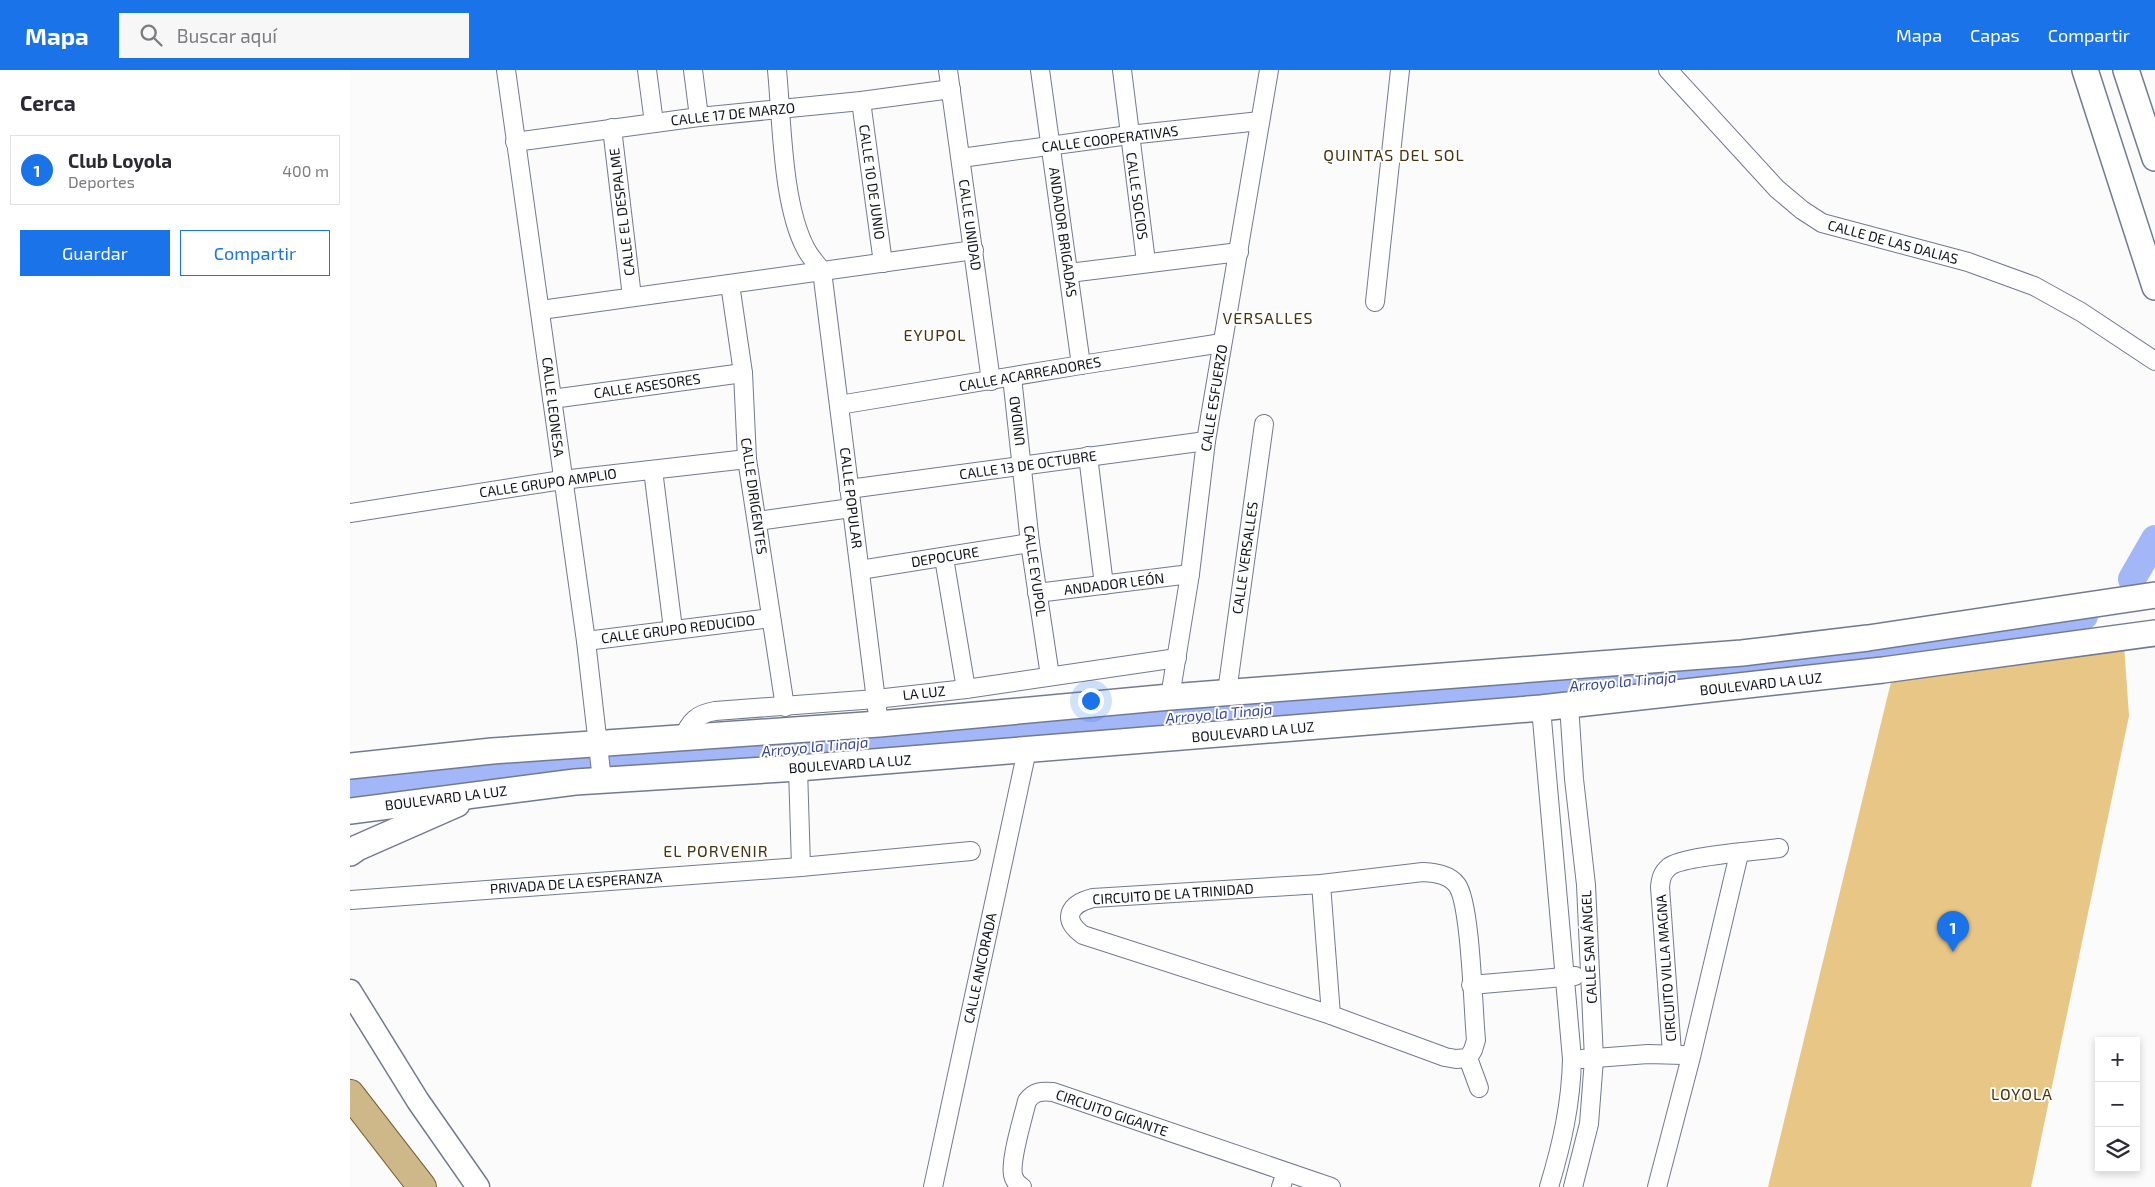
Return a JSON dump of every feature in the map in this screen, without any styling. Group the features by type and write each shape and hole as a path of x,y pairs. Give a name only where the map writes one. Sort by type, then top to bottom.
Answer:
{"main road":[{"path":"2085,70 2155,286"},
{"path":"2126,70 2155,158"},
{"path":"356,764 492,751 599,748 683,738 879,724 1227,692 1742,653 1868,638 2155,595"},
{"name":"BOULEVARD LA LUZ","path":"350,811 602,776 798,768 1541,708 1883,670 2155,633"},
{"path":"350,853 357,848 424,820 477,794"},
{"path":"350,1094 422,1187"}],"street":[{"name":"CALLE LEONESA","path":"506,70 541,310 562,480 586,641 602,776"},
{"path":"647,70 654,123"},
{"path":"693,70 699,117"},
{"path":"777,70 789,196 801,240 806,251 822,271"},
{"name":"CALLE UNIDAD","path":"948,70 991,381"},
{"name":"ANDADOR BRIGADAS","path":"1040,70 1081,365"},
{"name":"CALLE SOCIOS","path":"1122,70 1146,262"},
{"name":"CALLE ESFUERZO","path":"1170,697 1190,574 1206,441 1269,70"},
{"path":"1375,302 1400,70"},
{"name":"CALLE DE LAS DALIAS","path":"1668,70 1777,189 1808,215 1822,223 1968,262 2034,286 2081,312 2155,361"},
{"name":"CALLE 17 DE MARZO","path":"515,142 699,117 861,101 951,89"},
{"name":"CALLE 10 DE JUNIO","path":"861,101 883,263"},
{"name":"CALLE COOPERATIVAS","path":"961,158 1129,135 1260,121"},
{"name":"CALLE EL DESPALME","path":"612,128 632,297"},
{"path":"541,310 974,250"},
{"path":"1069,272 1239,252"},
{"name":"CALLE POPULAR","path":"822,271 879,724"},
{"name":"CALLE DIRIGENTES","path":"730,284 743,373 747,459 786,707"},
{"name":"CALLE ACARREADORES","path":"839,406 1222,343"},
{"name":"CALLE ASESORES","path":"552,399 743,373"},
{"name":"UNIDAD","path":"1012,377 1022,466"},
{"name":"CALLE VERSALLES","path":"1227,692 1264,424"},
{"name":"CALLE 13 DE OCTUBRE","path":"849,489 1206,441"},
{"path":"1088,456 1104,585"},
{"name":"CALLE GRUPO AMPLIO","path":"350,513 562,480 747,459"},
{"name":"CALLE EYUPOL","path":"1022,466 1030,544 1050,676"},
{"path":"653,470 673,629"},
{"path":"757,521 851,508"},
{"name":"DEPOCURE","path":"860,570 1030,544"},
{"path":"944,558 966,689"},
{"name":"ANDADOR LEÓN","path":"1037,593 1190,574"},
{"name":"CALLE GRUPO REDUCIDO","path":"586,641 771,618"},
{"name":"LA LUZ","path":"683,738 694,718 705,713 876,699 966,689 1177,658"},
{"name":"CALLE SAN ÁNGEL","path":"1569,705 1574,780 1586,885 1594,1059 1589,1124 1573,1187"},
{"name":"CALLE SAN ÁNGEL","path":"1541,708 1572,1059 1572,1088 1567,1121 1549,1187"},
{"name":"CALLE ANCORADA","path":"933,1187 1027,750"},
{"path":"798,768 802,867"},
{"name":"CIRCUITO VILLA MAGNA","path":"1672,1053 1660,887 1662,874 1670,865 1687,859 1779,848"},
{"name":"PRIVADA DE LA ESPERANZA","path":"351,900 802,867 971,851"},
{"name":"CIRCUITO VILLA MAGNA","path":"1657,1187 1691,1057 1739,854"},
{"name":"CIRCUITO DE LA TRINIDAD","path":"1422,872 1436,873 1448,876 1457,885 1465,910 1471,985 1476,1040 1468,1058 1456,1059 1445,1057 1331,1015 1083,935 1076,930 1070,916 1076,904 1093,898 1321,884 1422,872"},
{"path":"1321,884 1331,1015"},
{"path":"1471,985 1589,974"},
{"path":"350,991 418,1101 478,1187"},
{"name":"CIRCUITO VILLA MAGNA","path":"1572,1059 1672,1053 1691,1057"},
{"path":"1468,1058 1479,1088"},
{"name":"CIRCUITO GIGANTE","path":"1022,1187 1016,1183 1013,1175 1013,1163 1027,1101 1032,1094 1040,1091 1054,1092 1284,1180 1330,1187"}],"shaded area":[{"path":"2124,645 2129,716 2031,1187 1768,1187 1892,678"}],"waterway":[{"name":"Arroyo la Tinaja","path":"2132,579 2155,539"},
{"name":"Arroyo la Tinaja","path":"350,784 1728,674 1962,644 2053,627 2084,616"}],"place":[{"name":"Club Loyola","path":"1953,952"}],"district":[{"name":"QUINTAS DEL SOL","path":"1394,155"},
{"name":"VERSALLES","path":"1268,318"},
{"name":"EYUPOL","path":"935,335"},
{"name":"EL PORVENIR","path":"716,851"},
{"name":"LOYOLA","path":"2022,1094"}]}
